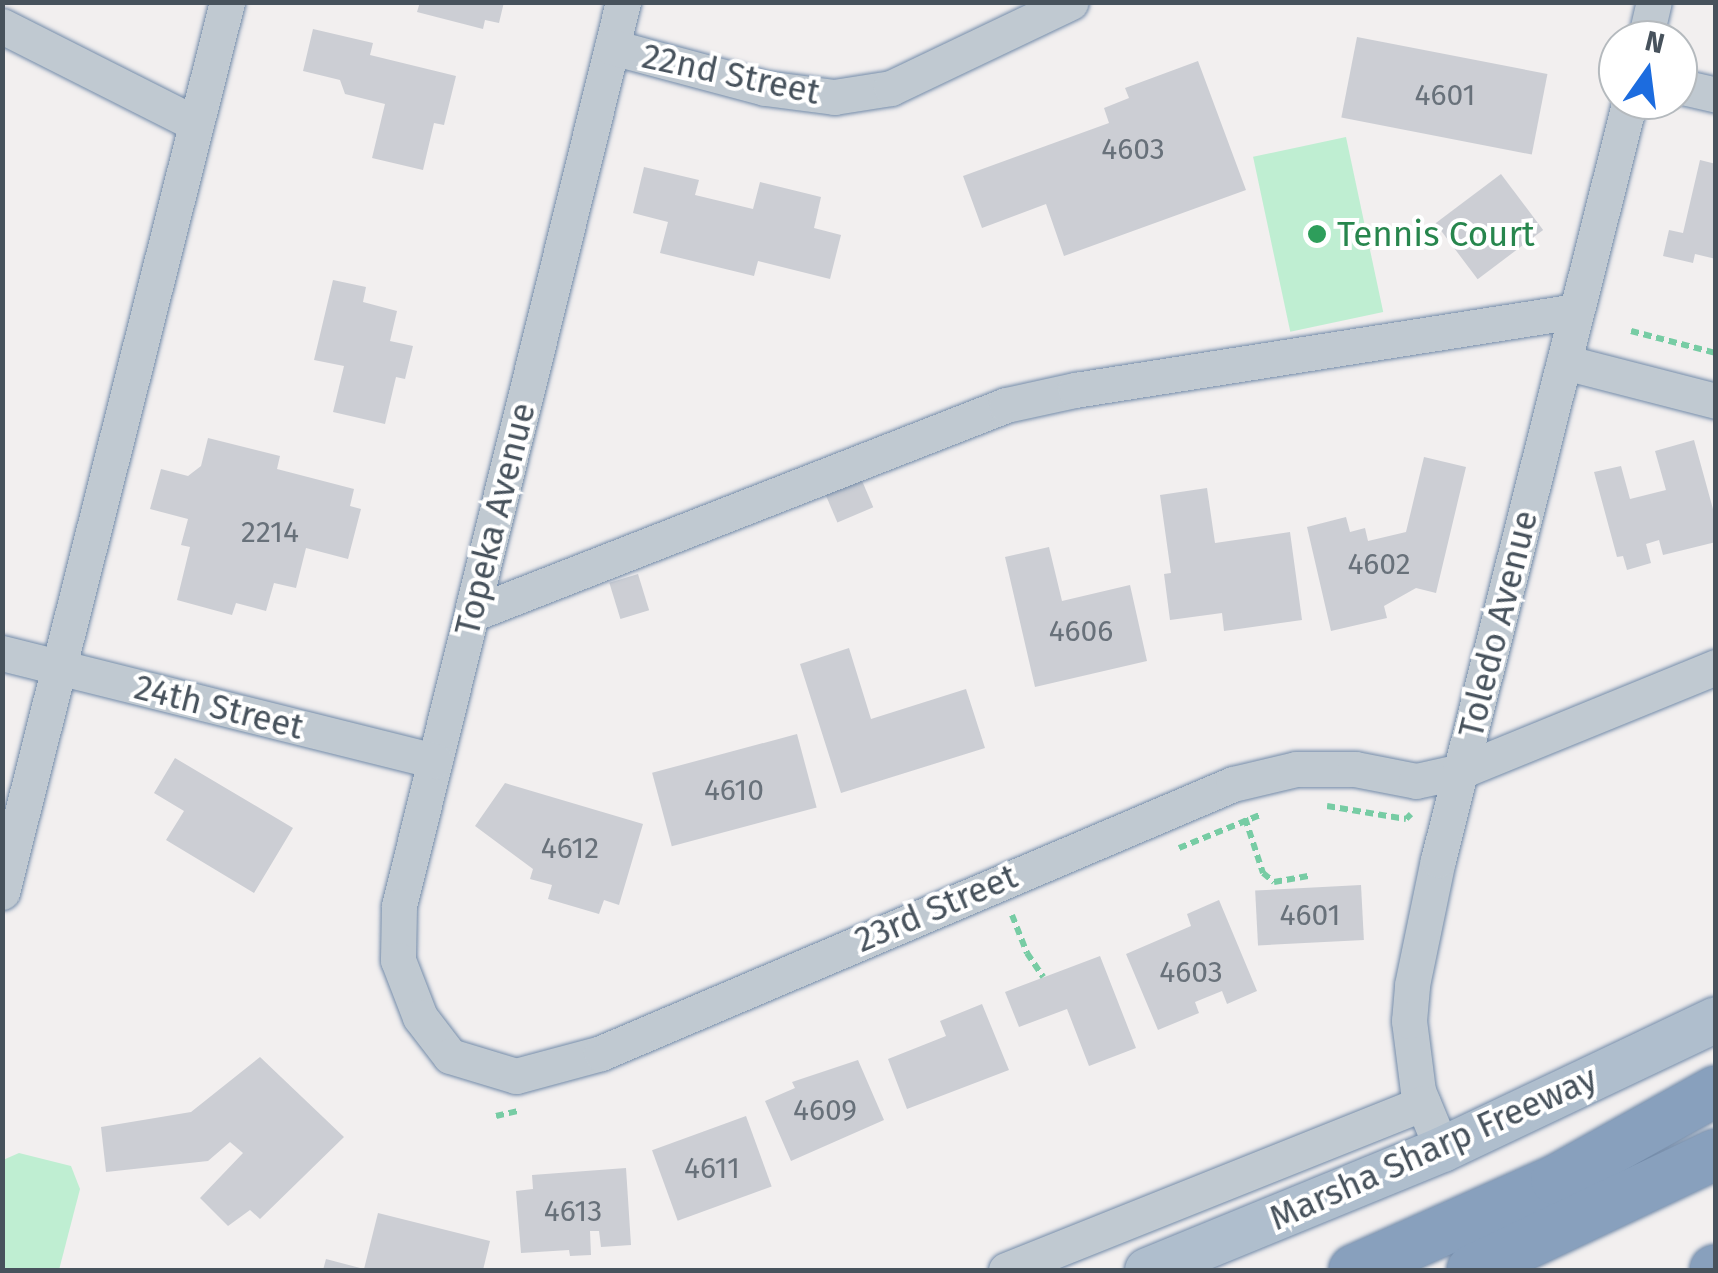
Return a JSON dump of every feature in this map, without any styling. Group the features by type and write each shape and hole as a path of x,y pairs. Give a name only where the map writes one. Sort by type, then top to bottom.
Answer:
{"highway":[{"path":"1354,1270 1556,1180 1716,1091"},
{"path":"1472,1270 1716,1154"}],"main road":[{"name":"Marsha Sharp Freeway","path":"1147,1270 1442,1149 1716,1019"}],"street":[{"path":"2,892 227,2"},
{"name":"Topeka Avenue","path":"430,1031 420,1017 398,960 399,906 624,2"},
{"name":"22nd Street","path":"612,48 765,88 834,98 891,88 1071,2"},
{"path":"2,26 196,124"},
{"name":"Toledo Avenue","path":"1442,1149 1423,1103 1409,1022 1412,985 1461,770 1625,120"},
{"path":"472,614 1006,405 1075,390 1576,312"},
{"path":"1564,362 1716,401"},
{"name":"24th Street","path":"2,654 435,761"},
{"name":"23rd Street","path":"430,1031 450,1056 516,1076 601,1053 1233,784 1296,768 1355,769 1416,781 1461,770 1716,667"},
{"path":"1006,1270 1423,1103"}],"path":[{"path":"1631,331 1716,353"},
{"path":"1314,806 1406,819 1461,770"},
{"path":"1233,784 1263,873 1274,882 1309,876"},
{"path":"1175,850 1269,812"},
{"path":"997,922 1030,908"},
{"path":"1012,915 1027,953 1044,978"},
{"path":"496,1116 525,1110"}],"green space":[{"name":"Tennis Court","path":"1346,137 1383,312 1290,332 1253,157"},
{"path":"19,1153 71,1166 80,1189 59,1270 3,1270 3,1160"}],"building":[{"path":"420,2 504,2 499,23 485,20 483,29 417,12"},
{"path":"313,29 373,43 370,55 456,76 444,125 434,123 423,170 372,158 385,104 345,94 340,80 303,71"},
{"path":"1357,37 1547,74 1532,155 1341,117"},
{"path":"1198,61 1246,190 1064,256 1046,204 982,228 963,176 1109,123 1104,108 1129,98 1125,88"},
{"path":"1700,160 1716,164 1716,259 1695,254 1693,263 1663,256 1669,230 1683,233"},
{"path":"644,167 699,180 695,195 753,209 760,182 821,197 814,228 841,235 830,279 758,261 754,276 660,253 668,222 633,213"},
{"path":"1501,174 1543,230 1478,279 1436,223"},
{"path":"333,280 366,287 363,302 397,311 390,341 413,346 405,379 396,377 385,424 333,412 344,366 314,360"},
{"path":"208,438 280,456 277,469 354,489 350,506 361,509 348,559 306,548 296,588 274,583 266,611 236,603 232,615 177,600 190,547 181,545 188,519 150,509 161,469 188,476 201,466"},
{"path":"1694,440 1716,520 1716,542 1663,555 1659,540 1646,544 1651,563 1627,570 1623,556 1617,557 1594,472 1621,466 1630,499 1666,490 1655,451"},
{"path":"1424,457 1466,467 1436,593 1416,588 1384,606 1387,618 1331,631 1307,527 1346,517 1350,532 1365,528 1368,541 1406,532"},
{"path":"860,476 873,507 837,523 824,491"},
{"path":"1207,488 1215,543 1290,532 1302,620 1224,631 1222,613 1170,620 1164,574 1171,573 1160,495"},
{"path":"1049,547 1062,601 1130,585 1147,661 1035,687 1005,557"},
{"path":"638,574 649,610 620,619 609,583"},
{"path":"849,648 871,719 966,689 985,748 841,793 800,664"},
{"path":"797,734 817,807 672,846 652,773"},
{"path":"175,758 293,828 254,893 166,840 184,811 154,793"},
{"path":"505,783 643,824 619,905 604,900 599,914 548,899 552,885 530,879 533,869 475,826"},
{"path":"1361,885 1364,940 1258,945 1255,891"},
{"path":"1219,900 1257,991 1227,1004 1222,991 1195,1002 1199,1013 1158,1030 1126,954 1191,926 1187,914"},
{"path":"1100,956 1136,1048 1089,1066 1067,1009 1019,1027 1005,992"},
{"path":"982,1004 1009,1070 907,1109 888,1059 946,1036 940,1021"},
{"path":"260,1057 344,1137 260,1219 250,1210 228,1226 200,1198 243,1153 230,1142 208,1161 106,1172 101,1127 191,1112"},
{"path":"858,1060 884,1120 791,1161 765,1101 795,1088 792,1082"},
{"path":"746,1116 772,1186 678,1221 652,1150"},
{"path":"626,1168 631,1245 601,1247 599,1231 590,1231 591,1255 570,1256 569,1250 521,1253 516,1191 533,1189 532,1175"},
{"path":"378,1213 490,1241 483,1270 323,1270 326,1259 364,1269"}],"place":[{"name":"Tennis Court","path":"1317,234"}]}
